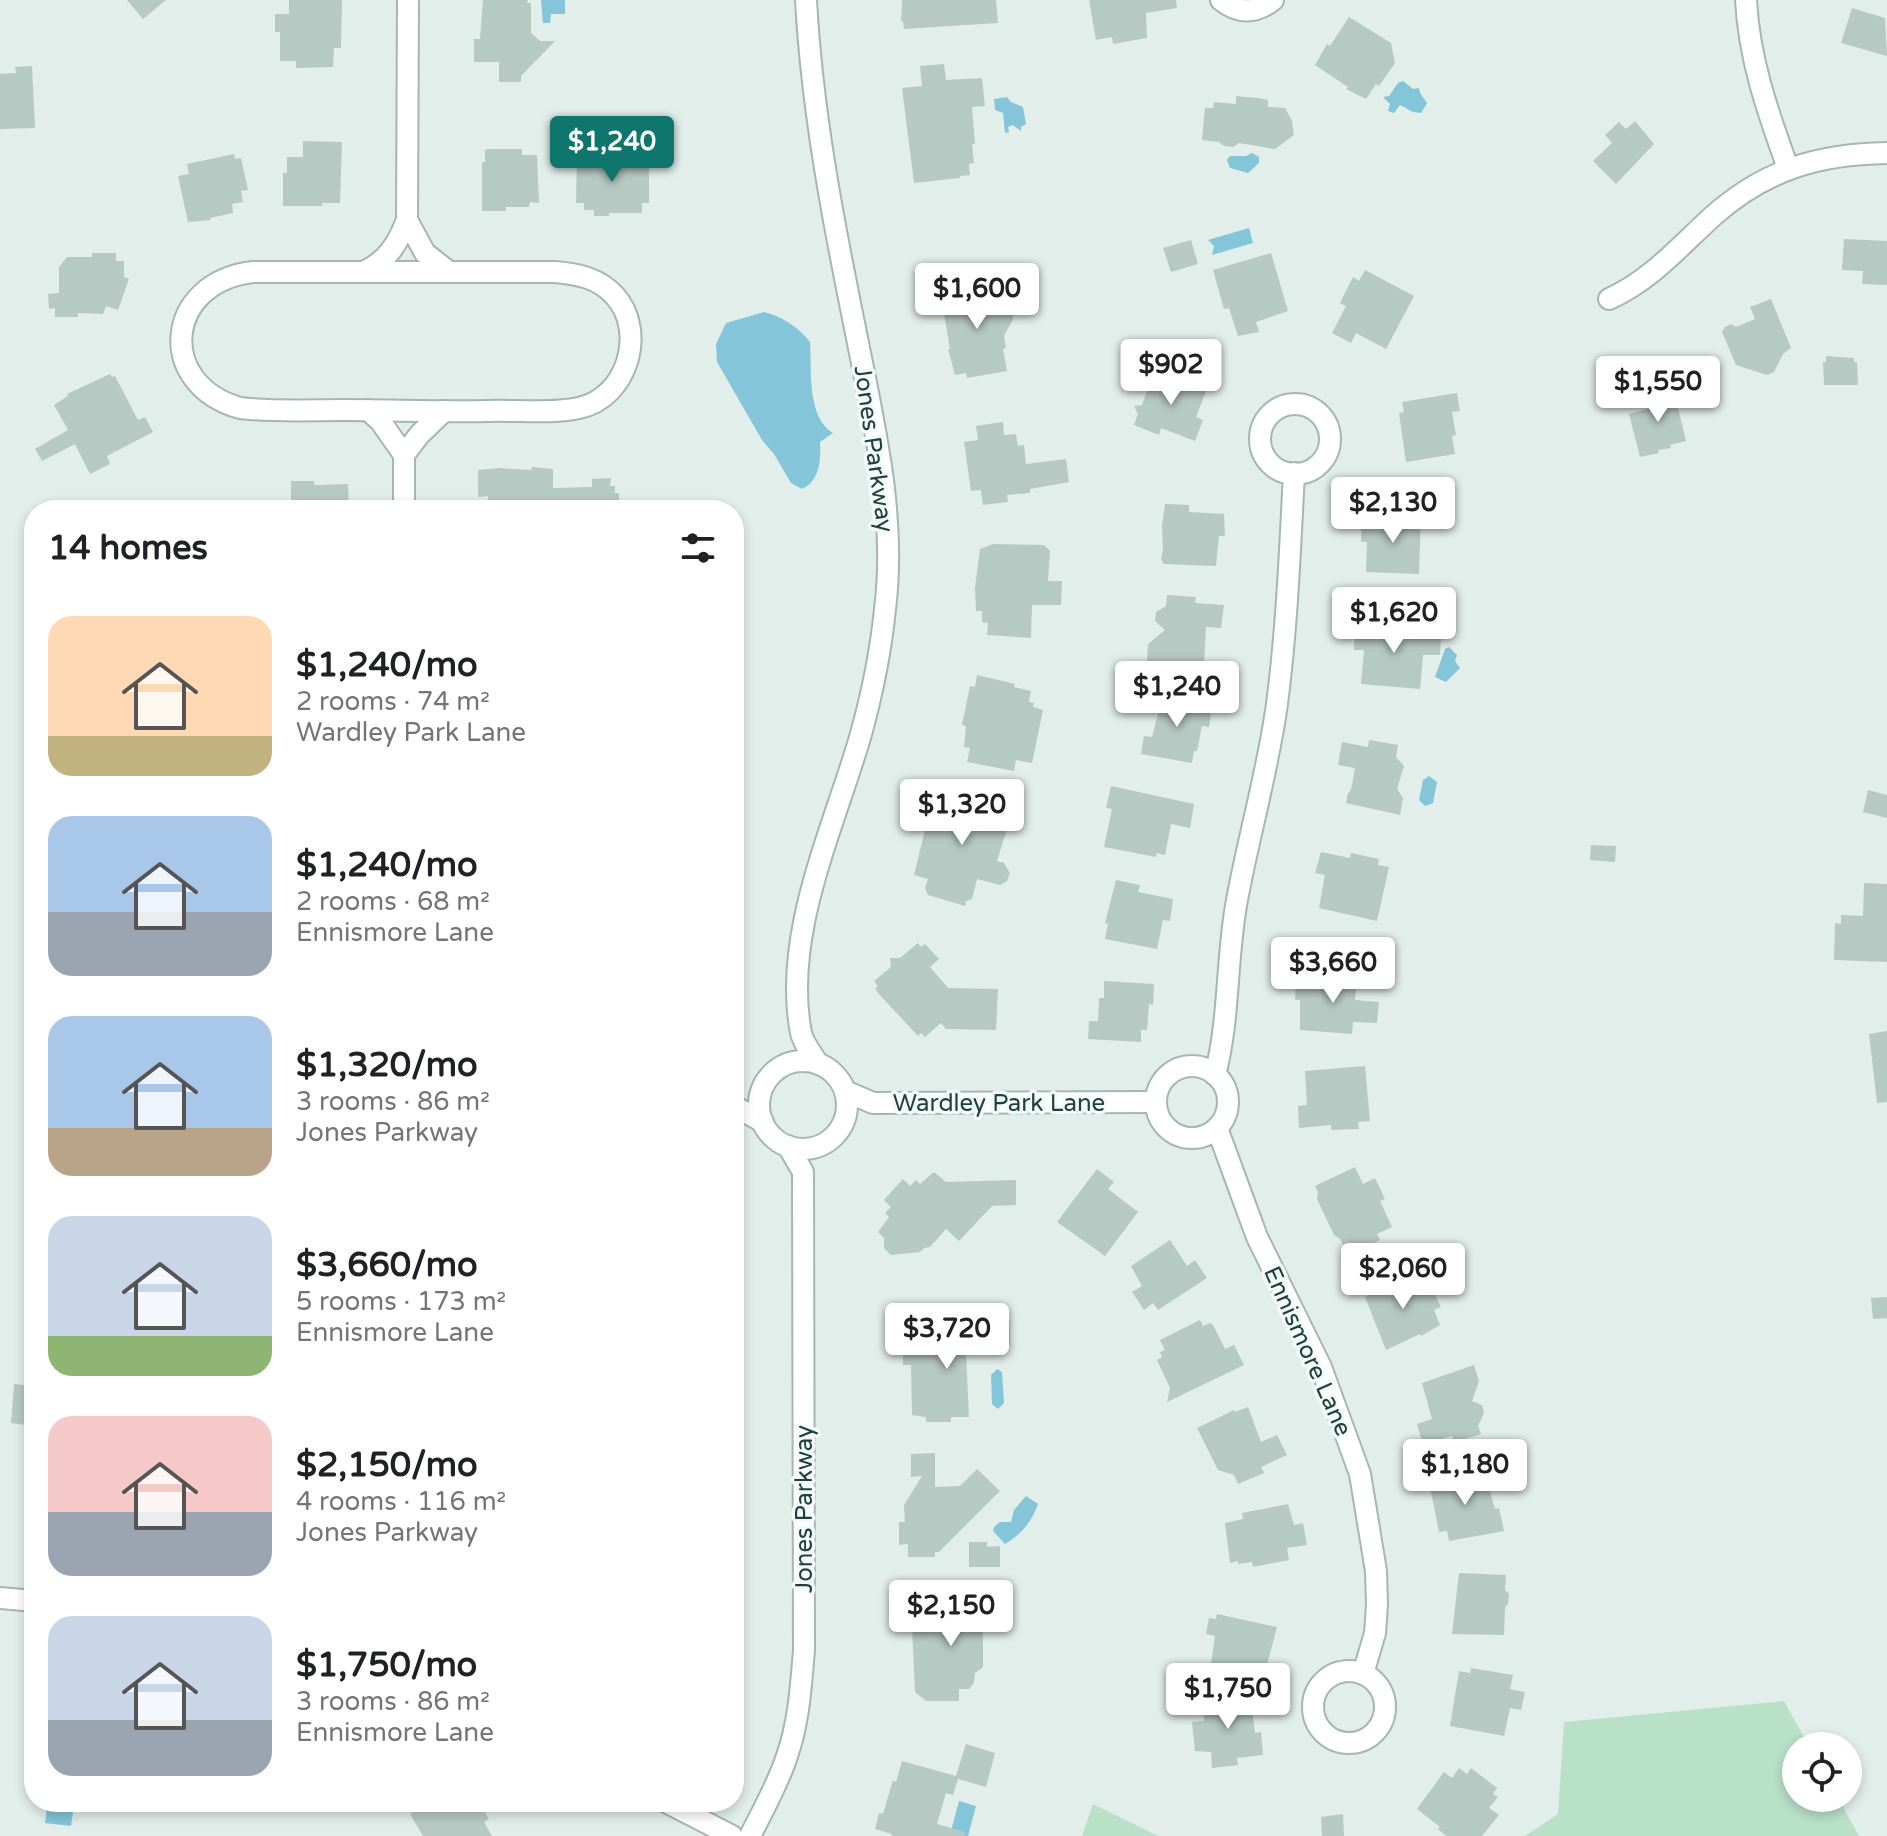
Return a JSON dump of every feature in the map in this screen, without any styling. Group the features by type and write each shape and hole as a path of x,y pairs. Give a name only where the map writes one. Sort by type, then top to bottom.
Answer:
{"street":[{"path":"363,272 386,257 400,238 407,220 408,0"},
{"name":"Jones Parkway","path":"789,1064 801,1035 798,956 804,917 862,731 886,608 888,544 873,419 829,197 814,91 806,0"},
{"path":"1221,0 1241,11 1253,11 1273,0"},
{"path":"1746,0 1747,22 1762,96 1788,168"},
{"path":"1609,299 1646,279 1735,199 1788,168 1838,156 1887,153"},
{"path":"407,220 425,253 449,272"},
{"path":"253,272 449,272 555,272 583,275 599,283 616,297 626,315 631,344 627,366 616,385 590,405 578,409 255,410 229,405 211,397 198,385 188,369 182,343 184,325 191,307 201,293 224,277 253,272"},
{"path":"368,410 381,422 404,455 404,500"},
{"path":"404,455 444,411"},
{"path":"1215,1075 1224,1040 1230,948 1237,902 1277,706 1289,591 1294,473"},
{"name":"Jones Parkway","path":"801,1035 818,1064"},
{"path":"803,1172 822,1144 838,1132 847,1106 845,1091 832,1072 804,1061 789,1064 771,1075 762,1088 759,1102 763,1122 775,1139 788,1146 807,1148 822,1144"},
{"path":"1200,1067 1215,1075 1226,1090 1228,1102 1226,1114 1217,1128 1202,1137 1179,1136 1162,1122 1156,1102 1159,1088 1176,1070 1200,1067"},
{"path":"744,1099 762,1088"},
{"name":"Wardley Park Lane","path":"845,1091 873,1103 1156,1102"},
{"path":"844,1119 873,1103"},
{"path":"744,1111 763,1122"},
{"name":"Ennismore Lane","path":"1217,1128 1257,1237 1321,1367 1360,1474 1369,1520 1377,1594 1375,1633 1363,1674"},
{"name":"Jones Parkway","path":"750,1836 789,1752 801,1689 804,1650 803,1172 788,1146"},
{"path":"0,1598 24,1600"},
{"path":"685,1812 732,1836"}],"green space":[{"path":"1784,1701 1801,1732 1782,1732 1782,1812 1846,1812 1859,1836 1525,1836 1558,1814 1564,1722"},
{"path":"1093,1804 1158,1836 1082,1836"}],"water":[{"path":"541,0 565,0 565,14 551,14 550,23 543,23"},
{"path":"1403,81 1413,89 1419,88 1427,103 1421,113 1400,105 1394,113 1388,111 1390,104 1383,97 1389,96"},
{"path":"1007,97 1023,107 1026,124 1021,131 1013,125 1005,133 1003,113 995,110 994,99"},
{"path":"1252,153 1259,157 1259,163 1248,173 1230,168 1227,160 1230,156"},
{"path":"1249,228 1253,243 1212,255 1214,246 1208,240"},
{"path":"764,312 789,323 810,342 814,404 824,426 833,433 820,442 816,475 802,489 791,483 762,440 717,362 716,344 726,323"},
{"path":"1449,647 1457,655 1455,661 1460,668 1446,682 1435,677 1445,649"},
{"path":"1429,776 1437,782 1433,803 1425,806 1419,800 1423,780"},
{"path":"997,1369 1002,1372 1004,1403 998,1409 992,1404 991,1375"},
{"path":"1026,1496 1038,1504 1036,1510 1021,1531 1005,1544 993,1531 994,1527 1000,1522 1011,1522 1014,1510"},
{"path":"959,1801 976,1806 968,1836 950,1835"},
{"path":"46,1812 73,1812 71,1826 45,1823"}],"building":[{"path":"127,0 166,0 143,19"},
{"path":"289,0 342,0 341,48 334,48 333,67 296,68 296,61 280,61 280,32 275,32 275,14 289,14"},
{"path":"483,0 528,0 527,3 531,3 531,33 540,41 555,41 521,76 521,82 499,82 499,62 474,62 474,39 480,39"},
{"path":"902,0 996,0 998,23 904,29 901,22"},
{"path":"1089,0 1176,0 1177,8 1146,13 1147,38 1113,44 1112,37 1096,40"},
{"path":"1852,8 1885,18 1887,56 1841,43"},
{"path":"1349,17 1391,43 1395,63 1366,99 1346,89 1348,87 1315,65"},
{"path":"944,64 946,80 982,78 985,106 972,107 974,163 969,164 970,175 914,183 902,88 922,86 920,66"},
{"path":"32,66 35,128 0,129 0,74 16,73 15,67"},
{"path":"1236,96 1268,100 1268,107 1285,108 1292,121 1294,135 1275,149 1239,143 1233,147 1224,146 1219,142 1202,140 1205,108 1213,108 1214,102 1236,104"},
{"path":"1635,121 1654,144 1616,184 1593,161 1612,143 1605,135 1619,122 1626,129"},
{"path":"303,141 342,142 340,203 283,206 283,173 287,173 287,157 303,157"},
{"path":"522,149 522,155 537,155 539,203 530,202 529,207 506,207 506,211 482,211 482,162 485,162 485,150"},
{"path":"614,152 625,152 642,167 649,167 649,203 642,203 642,213 594,216 594,210 584,210 584,203 576,203 577,155 610,156"},
{"path":"234,154 235,159 241,158 248,190 241,191 243,202 232,204 233,213 211,220 188,222 178,176 189,174 187,164"},
{"path":"1844,239 1887,241 1887,285 1862,284 1863,271 1842,270"},
{"path":"1191,240 1198,264 1171,272 1163,248"},
{"path":"92,253 116,253 116,261 124,261 124,277 129,279 118,310 106,306 103,314 78,313 78,317 55,317 55,308 49,309 48,294 59,293 59,267 67,257 92,257"},
{"path":"1271,253 1288,311 1256,322 1259,332 1238,336 1229,308 1224,309 1213,270"},
{"path":"1365,270 1414,296 1386,349 1356,333 1351,343 1332,333 1346,306 1340,303 1353,277 1359,281"},
{"path":"988,285 990,292 995,291 996,298 1011,308 1013,319 1004,336 1006,348 1003,349 1007,371 967,378 966,373 955,375 942,302 951,301 950,293"},
{"path":"1771,299 1791,348 1783,354 1774,372 1767,375 1736,365 1722,332 1731,324 1736,327 1755,319 1750,307"},
{"path":"1826,356 1854,358 1858,385 1824,385 1823,362 1826,362"},
{"path":"1160,371 1207,389 1196,417 1203,420 1195,441 1161,428 1159,435 1134,425 1138,414 1134,406 1142,405 1153,374"},
{"path":"110,374 115,376 138,420 145,417 153,432 107,456 110,464 90,474 75,444 42,461 35,449 68,430 54,405 67,394"},
{"path":"1673,387 1686,441 1658,450 1659,453 1640,457 1629,414 1655,407 1651,393"},
{"path":"1457,393 1460,411 1452,412 1455,454 1406,462 1399,413 1404,412 1402,402"},
{"path":"1003,422 1004,435 1016,434 1018,446 1024,445 1026,464 1066,459 1069,482 1030,489 1030,493 1007,495 1008,502 983,505 981,490 971,491 964,442 978,440 976,426"},
{"path":"532,467 553,469 553,488 592,487 592,479 611,478 610,486 615,486 619,500 488,500 488,496 478,497 478,470 531,470"},
{"path":"291,481 314,481 314,485 348,484 349,500 291,500"},
{"path":"1165,504 1189,505 1189,512 1224,514 1225,536 1219,536 1216,566 1164,564 1161,559"},
{"path":"1397,513 1421,514 1419,574 1366,572 1367,542 1361,542 1362,520 1397,521"},
{"path":"993,544 1044,545 1050,551 1048,581 1062,581 1061,605 1032,605 1031,638 987,635 988,623 982,622 982,611 976,611 975,588 980,549"},
{"path":"1167,595 1196,597 1195,603 1224,605 1221,628 1206,627 1204,664 1147,661 1148,644 1165,630 1155,621 1156,612 1166,606"},
{"path":"1386,625 1415,627 1414,634 1441,638 1440,655 1423,655 1420,689 1361,684 1364,650 1354,650 1355,627 1385,630"},
{"path":"977,675 1031,691 1029,702 1043,710 1032,763 1016,760 1014,771 967,762 970,748 964,747 966,726 962,725 970,686 975,687"},
{"path":"1163,694 1212,706 1209,727 1202,726 1192,763 1141,754 1144,736 1152,737"},
{"path":"1369,740 1398,745 1396,757 1404,766 1397,789 1403,798 1400,815 1346,803 1355,768 1338,765 1342,742 1368,747"},
{"path":"1111,786 1194,804 1190,828 1171,824 1165,855 1157,853 1156,857 1104,847 1112,809 1106,808"},
{"path":"935,789 1012,813 997,861 1004,863 1010,873 1007,881 1000,885 977,879 972,899 966,901 965,906 928,895 925,888 928,879 914,875"},
{"path":"1868,790 1887,795 1887,818 1863,812"},
{"path":"1591,845 1616,846 1615,862 1590,860"},
{"path":"1321,852 1350,858 1351,853 1379,859 1378,865 1389,867 1377,921 1319,908 1325,875 1315,873"},
{"path":"1116,880 1140,885 1138,892 1173,899 1170,921 1163,920 1157,949 1105,939 1108,924 1105,923"},
{"path":"1864,883 1887,884 1887,962 1834,960 1835,923 1841,924 1841,915 1863,916"},
{"path":"918,943 921,947 925,944 939,959 930,967 948,988 998,989 996,1030 946,1029 941,1023 925,1037 921,1033 918,1036 878,993 874,981 891,967 890,958 900,958"},
{"path":"1333,973 1357,975 1355,1000 1379,1002 1377,1023 1353,1022 1352,1034 1300,1030 1300,1000 1295,1000 1296,977 1332,980"},
{"path":"1104,981 1154,984 1153,1005 1149,1004 1147,1030 1141,1030 1141,1042 1088,1039 1089,1021 1098,1021 1099,998 1104,998"},
{"path":"1887,1031 1887,1102 1877,1103 1869,1034"},
{"path":"1365,1066 1370,1121 1358,1122 1359,1129 1331,1130 1331,1125 1299,1128 1298,1106 1307,1105 1305,1071"},
{"path":"1355,1167 1363,1184 1375,1178 1385,1199 1380,1201 1392,1227 1377,1234 1380,1240 1349,1255 1334,1235 1317,1199 1315,1186"},
{"path":"1097,1169 1114,1182 1108,1189 1138,1212 1105,1256 1057,1222"},
{"path":"934,1172 946,1182 1016,1180 1016,1205 992,1206 959,1241 946,1229 930,1247 920,1252 891,1255 884,1248 884,1238 878,1232 889,1217 885,1213 891,1207 884,1200 903,1179 910,1186 916,1180 920,1184"},
{"path":"1170,1240 1187,1266 1195,1260 1207,1278 1158,1310 1153,1303 1144,1310 1132,1292 1142,1286 1131,1266"},
{"path":"1412,1273 1428,1295 1434,1293 1441,1307 1434,1310 1440,1325 1386,1350 1365,1297"},
{"path":"1887,1297 1887,1318 1873,1319 1871,1298"},
{"path":"1200,1320 1203,1326 1213,1325 1225,1349 1234,1345 1244,1365 1167,1402 1170,1388 1157,1360 1162,1357 1160,1352 1165,1350 1160,1340"},
{"path":"1010,1321 1010,1345 977,1344 966,1354 969,1417 951,1417 951,1422 926,1422 926,1417 912,1415 911,1365 903,1365 903,1340 956,1339 961,1334 977,1334 977,1322"},
{"path":"1474,1365 1479,1381 1472,1401 1482,1405 1484,1413 1478,1426 1481,1434 1454,1442 1452,1436 1423,1445 1417,1424 1432,1419 1422,1383"},
{"path":"14,1384 24,1385 24,1425 11,1423"},
{"path":"1248,1407 1261,1442 1277,1435 1287,1455 1261,1467 1264,1473 1238,1484 1234,1475 1218,1470 1197,1428 1234,1410"},
{"path":"935,1453 935,1487 960,1486 977,1469 1000,1491 939,1552 935,1552 935,1557 908,1557 908,1544 899,1545 899,1522 905,1522 904,1505 922,1476 911,1477 911,1454"},
{"path":"1484,1471 1495,1509 1499,1508 1504,1531 1449,1541 1447,1531 1439,1532 1429,1482"},
{"path":"1288,1504 1294,1525 1303,1523 1307,1545 1287,1548 1289,1560 1253,1567 1252,1562 1230,1563 1225,1523 1243,1519 1242,1513"},
{"path":"969,1542 987,1542 987,1547 1000,1546 1000,1567 969,1567"},
{"path":"1459,1573 1506,1575 1505,1590 1509,1594 1504,1635 1452,1634"},
{"path":"916,1607 1004,1607 1004,1631 983,1632 983,1667 975,1673 974,1683 969,1689 959,1689 959,1701 926,1701 915,1692 912,1628 916,1628"},
{"path":"1217,1614 1277,1627 1267,1665 1261,1664 1259,1676 1211,1664 1215,1636 1206,1634 1209,1618 1216,1619"},
{"path":"1471,1668 1513,1675 1510,1689 1525,1692 1521,1710 1510,1708 1504,1736 1450,1726 1459,1671 1470,1673"},
{"path":"1250,1695 1255,1733 1261,1732 1263,1755 1237,1758 1238,1765 1212,1768 1211,1752 1195,1751 1192,1722 1204,1721 1205,1700"},
{"path":"966,1744 995,1753 986,1787 958,1779 953,1795 946,1793 937,1824 965,1832 964,1836 892,1836 875,1829 902,1761 956,1776"},
{"path":"1459,1768 1467,1774 1471,1768 1497,1788 1493,1794 1498,1797 1489,1808 1499,1815 1482,1836 1446,1836 1438,1829 1440,1827 1417,1809 1444,1772 1452,1778"},
{"path":"484,1812 489,1819 484,1822 492,1836 423,1836 410,1814"},
{"path":"1343,1814 1344,1836 1322,1836 1321,1817"}]}
